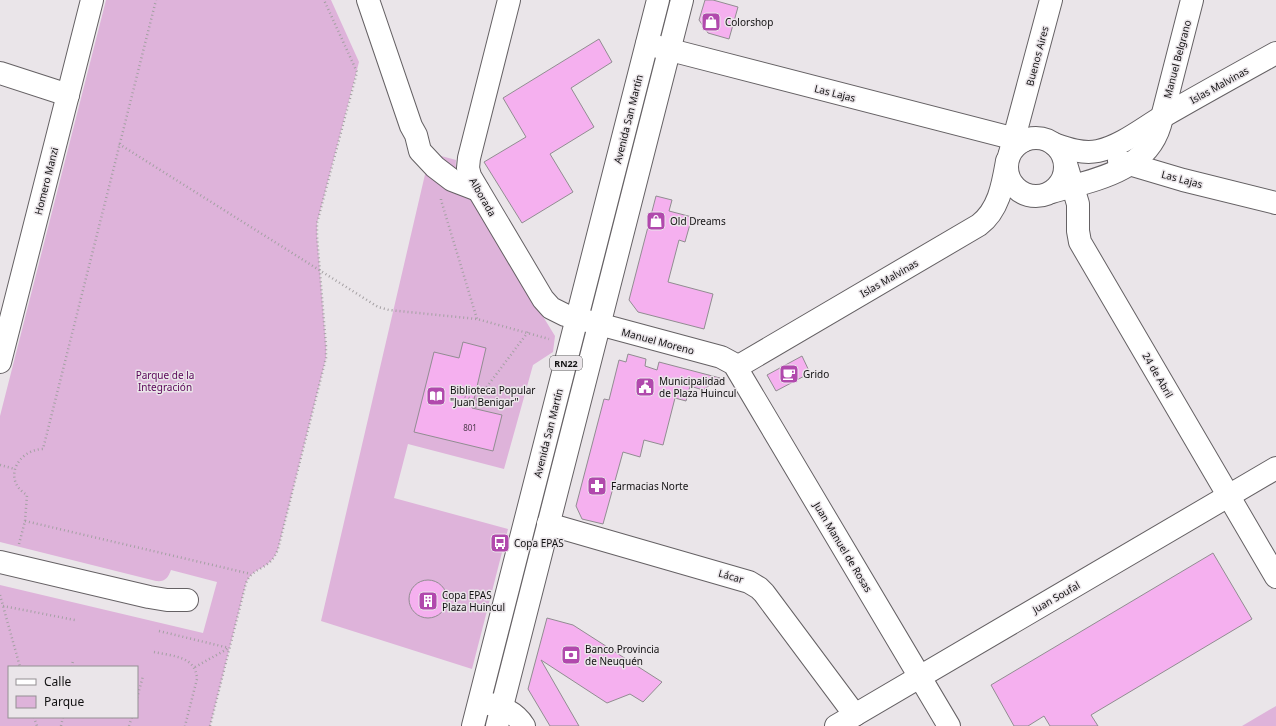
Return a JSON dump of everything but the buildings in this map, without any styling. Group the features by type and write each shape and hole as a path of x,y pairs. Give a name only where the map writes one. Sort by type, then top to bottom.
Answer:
{"main road":[{"name":"Homero Manzi","path":"0,362 6,317 68,95 92,0"},
{"path":"368,0 411,126 416,135 420,151 452,180 478,190"},
{"name":"Alborada","path":"509,0 468,164 470,176 543,300 560,314 577,319"},
{"name":"Avenida San Martín","path":"473,726 658,0"},
{"name":"RN22","path":"499,716 682,0"},
{"name":"Buenos Aires","path":"1025,146 1022,113 1051,0"},
{"name":"Manuel Belgrano","path":"1162,117 1192,0"},
{"name":"Las Lajas","path":"647,44 1025,146"},
{"name":"Islas Malvinas","path":"737,367 983,222 992,211 1025,146 1089,152 1113,146 1276,53"},
{"path":"0,73 68,95"},
{"path":"1025,146 1007,170 1013,186 1020,192 1036,197 1109,175 1130,165 1151,145 1158,132 1162,117"},
{"name":"24 de Abril","path":"1025,146 1060,149 1064,156 1079,209 1078,231 1080,242 1276,578"},
{"name":"Las Lajas","path":"1089,152 1183,180 1276,203"},
{"path":"1052,192 1058,187 1062,180 1065,173 1066,164"},
{"name":"Manuel Moreno","path":"577,319 721,357 730,361 737,367"},
{"name":"Juan Manuel de Rosas","path":"737,367 949,726"},
{"name":"Juan Soufal","path":"836,726 1276,468"},
{"name":"Lácar","path":"548,524 755,584 764,593 855,715"},
{"path":"0,562 149,597 167,600 187,600"},
{"path":"480,701 499,716 514,714 524,726"}],"path":[{"path":"18,547 25,521 27,495 16,485 14,480 15,469 24,455 36,449 43,449 156,0"},
{"path":"210,726 248,578 251,574 270,563 276,554 325,364 326,346 317,236 318,216 356,72 324,0"},
{"path":"119,144 381,309 477,319 553,339"},
{"path":"446,194 441,200 477,319"},
{"path":"475,409 477,400 528,332"},
{"path":"464,387 462,396 477,400"},
{"path":"0,465 15,469"},
{"path":"25,521 251,574"},
{"path":"0,595 20,666"},
{"path":"3,606 75,620"},
{"path":"159,631 229,648"},
{"path":"195,667 229,648"},
{"path":"154,652 186,660 195,667 197,679 185,726"},
{"path":"72,666 73,660"},
{"path":"138,694 143,676"}],"green space":[{"name":"Parque de la Integración","path":"106,0 331,0 359,62 317,223 326,358 278,549 271,561 253,574 246,583 210,726 0,726 0,585 203,633 217,582 171,570 166,579 156,581 0,542 0,416"},
{"path":"430,153 456,160 458,177 461,183 555,336 553,352 533,365 504,469 408,444 394,498 508,529 472,669 321,621"},
{"path":"1276,706 1276,726 1242,726"}],"place":[{"name":"Colorshop","path":"711,22"},
{"name":"Old Dreams","path":"656,221"},
{"name":"Grido","path":"789,374"},
{"name":"Municipalidad de Plaza Huincul","path":"645,387"},
{"name":"Biblioteca Popular \"Juan Benigar\"","path":"436,396"},
{"name":"Farmacias Norte","path":"597,486"},
{"name":"Copa EPAS","path":"500,543"},
{"name":"Copa EPAS Plaza Huincul","path":"428,601"},
{"name":"Banco Provincia de Neuquén","path":"571,655"}]}
